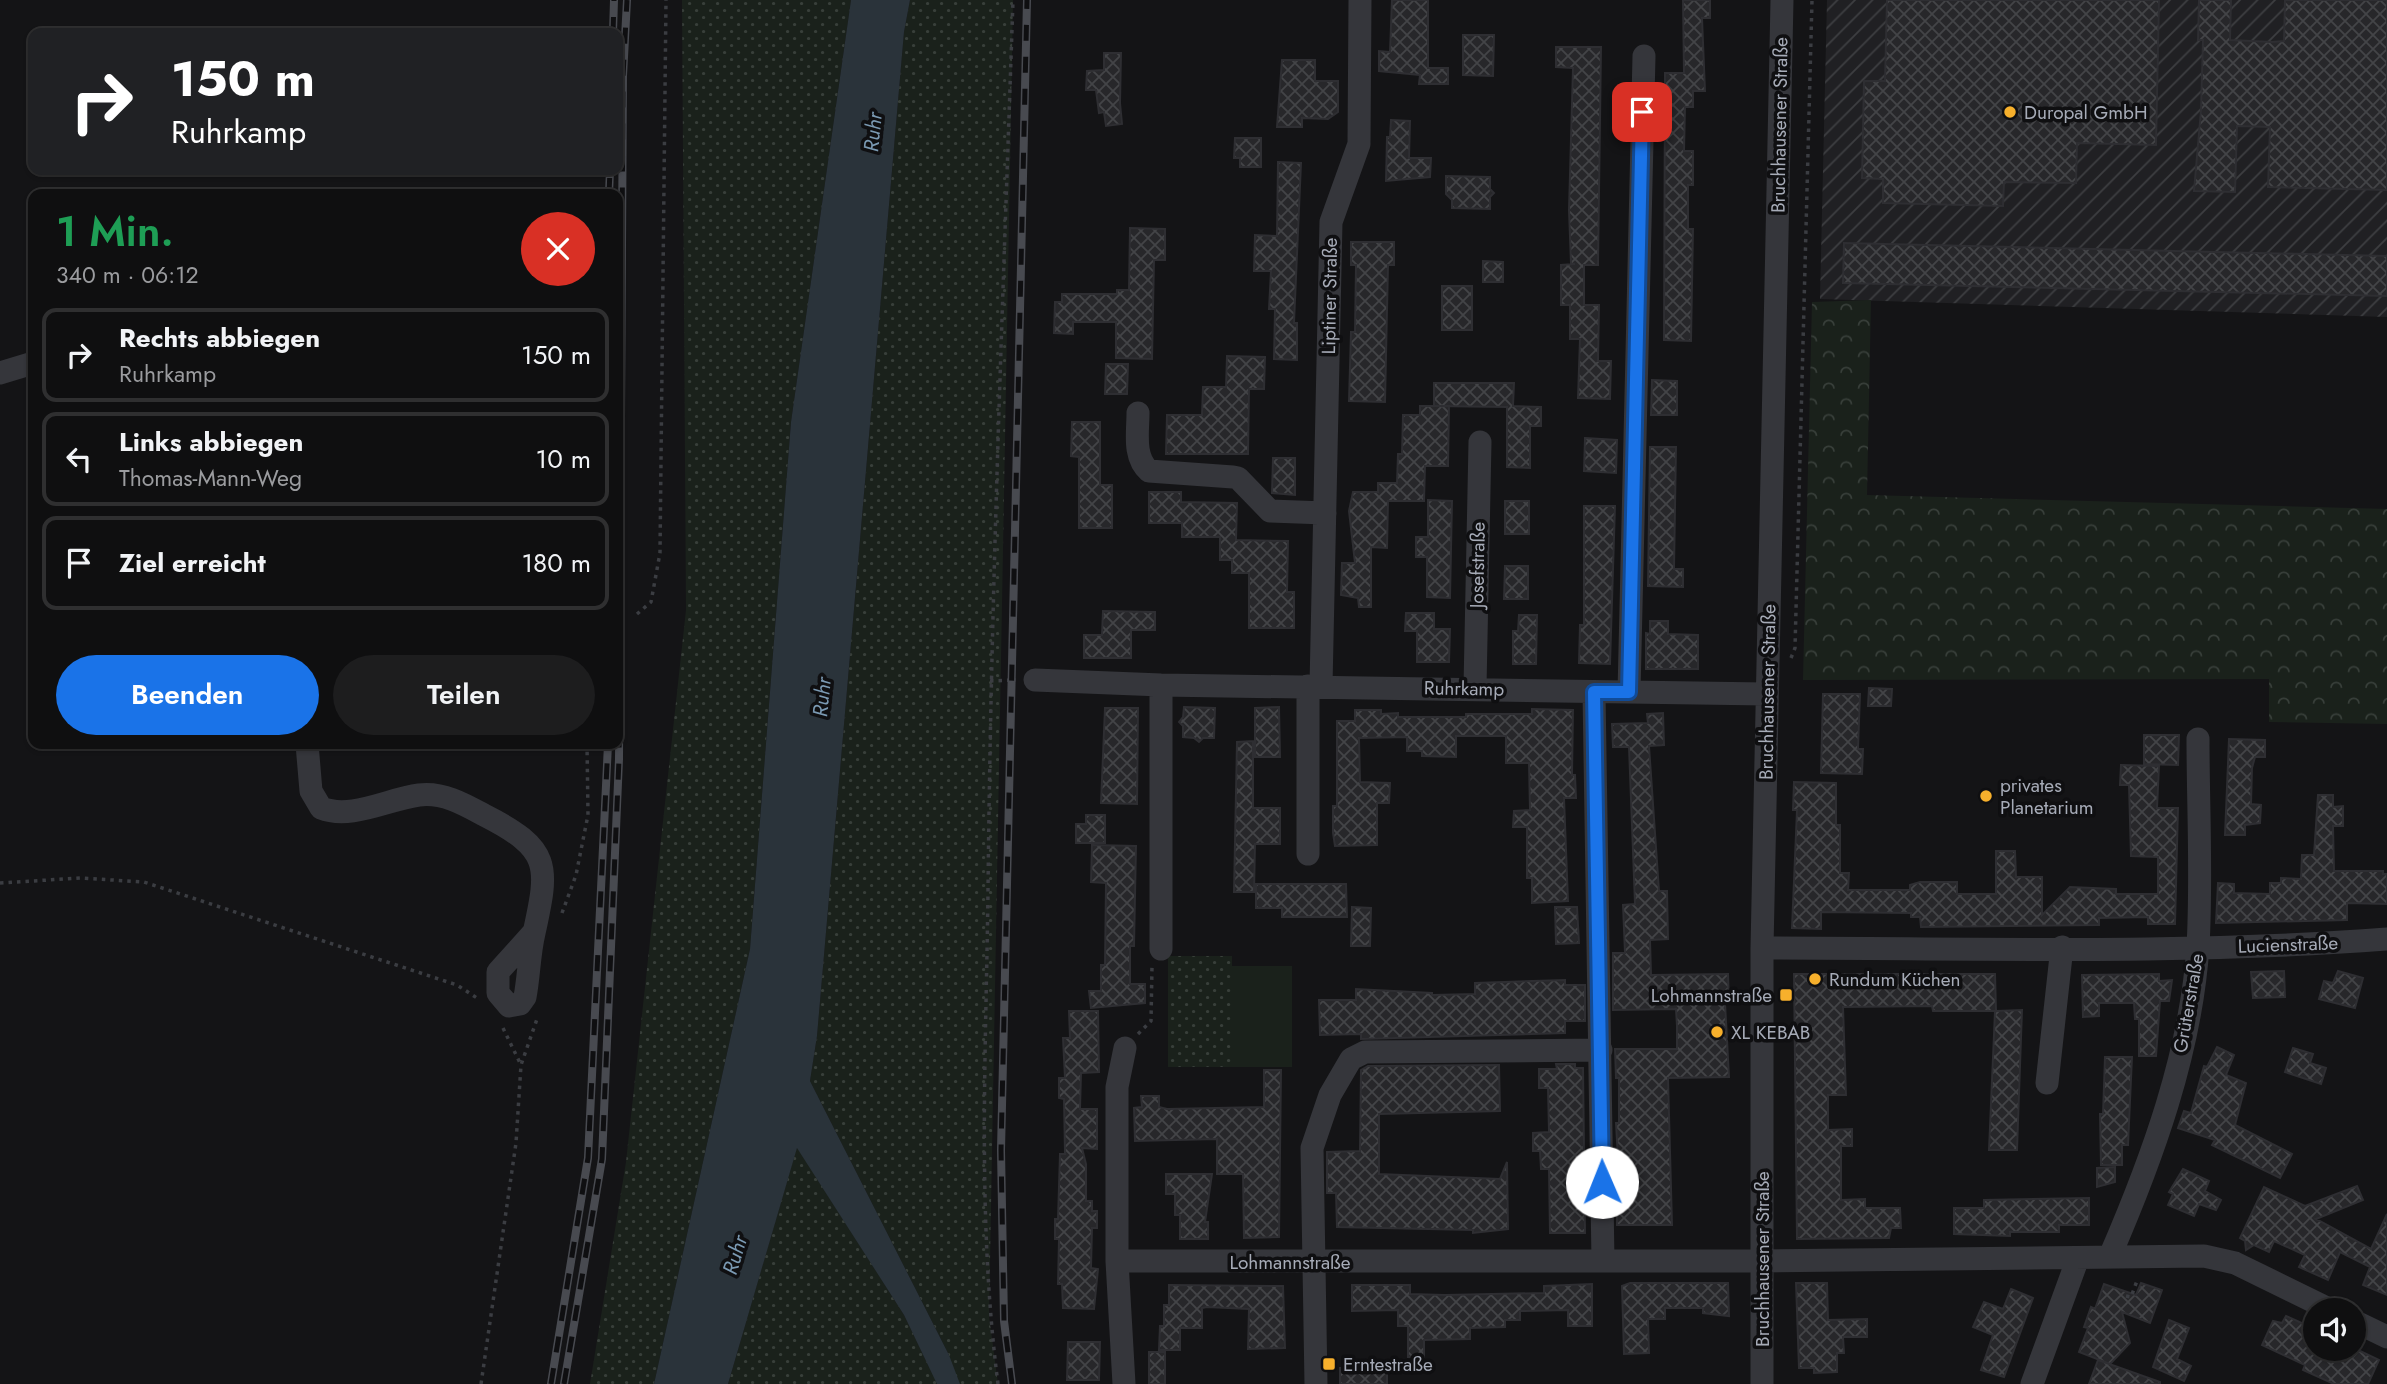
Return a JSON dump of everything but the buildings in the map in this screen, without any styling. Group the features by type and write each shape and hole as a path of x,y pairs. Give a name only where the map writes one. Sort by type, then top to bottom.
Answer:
{"street":[{"name":"Liptiner Straße","path":"1308,854 1325,513 1331,222 1359,145 1360,0"},
{"name":"Bruchhausener Straße","path":"1762,1384 1762,948 1782,0"},
{"path":"1629,692 1644,56"},
{"path":"0,373 28,365"},
{"path":"1138,413 1138,451 1140,461 1149,471 1238,478 1270,511 1325,513"},
{"name":"Josefstraße","path":"1475,687 1480,442"},
{"name":"Ruhrkamp","path":"1035,680 1161,685 1475,687 1594,692 1766,694"},
{"path":"1161,685 1161,949"},
{"path":"1594,692 1603,1261"},
{"name":"Grüterstraße","path":"2110,1256 2145,1175 2172,1091 2198,947 2198,739"},
{"path":"307,749 311,791 321,808 341,812 401,797 436,794 501,823 530,843 541,860 544,886 534,932"},
{"name":"Lucienstraße","path":"1762,948 2198,947 2308,945 2387,939"},
{"path":"2047,1083 2062,947"},
{"path":"1125,1048 1117,1087 1117,1261 1125,1384"},
{"path":"1316,1384 1312,1149 1330,1095 1351,1059 1365,1052 1601,1051"},
{"name":"Lohmannstraße","path":"1117,1261 1761,1261 2204,1256 2235,1263 2306,1298"},
{"path":"2032,1384 2078,1258"},
{"path":"2366,1327 2387,1337"}],"path":[{"path":"638,614 651,602 660,553 666,0"},
{"path":"998,1384 989,1316 983,1129 990,681 1013,0"},
{"path":"1790,660 1795,648 1812,0"},
{"path":"0,883 80,878 144,882 457,985 485,1005"},
{"path":"1125,1048 1150,1021 1152,964 1161,949"},
{"path":"481,1384 516,1143 521,1065 502,1026"}],"shaded area":[{"path":"1827,0 2387,0 2387,317 1820,299"}],"green space":[{"path":"682,0 851,0 791,422 750,949 654,1384 590,1384 626,1162 686,610"},
{"path":"910,0 1013,0 989,1316 998,1384 728,1384 797,1147 904,1315 932,1373 949,1355 810,1081 817,1036 904,32"},
{"path":"1871,300 1867,495 2387,509 2387,724 2269,722 2269,679 1803,680 1812,302"},
{"path":"1168,956 1232,956 1232,1067 1168,1067"},
{"path":"1232,966 1292,966 1292,1067 1232,1067"}],"water":[{"name":"Ruhr","path":"851,0 910,0 904,32 817,1036 810,1081 949,1355 960,1384 937,1384 904,1315 797,1148 728,1384 654,1384 750,949 791,422"}],"railway":[{"path":"613,28 614,0"},
{"path":"623,76 627,0"},
{"path":"1012,1384 1004,1321 1001,1150 1027,0"},
{"path":"609,189 610,175"},
{"path":"622,175 622,189"},
{"path":"551,1384 588,1158 608,749"},
{"path":"564,1384 602,1159 619,749"}],"place":[{"name":"Duropal GmbH","path":"2010,112"},
{"name":"privates Planetarium","path":"1986,796"},
{"name":"Rundum Küchen","path":"1815,979"},
{"name":"Lohmannstraße","path":"1786,995"},
{"name":"XL KEBAB","path":"1717,1032"},
{"name":"Erntestraße","path":"1329,1364"}],"route":[{"path":"1602,1182 1594,692 1629,692 1642,112"}]}
